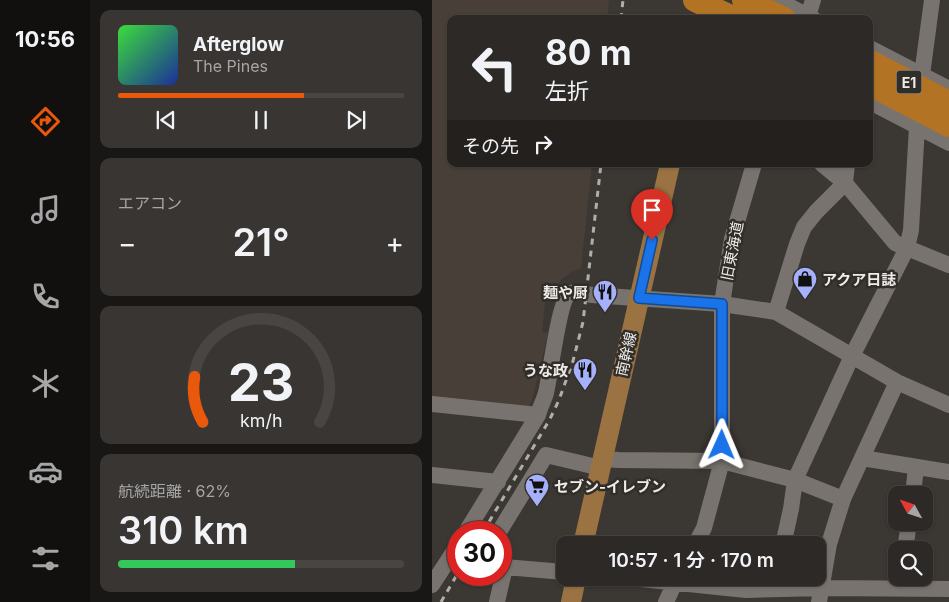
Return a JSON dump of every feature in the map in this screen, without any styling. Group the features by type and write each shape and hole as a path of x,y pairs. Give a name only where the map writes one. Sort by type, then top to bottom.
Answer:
{"highway":[{"path":"695,0 727,15"},
{"path":"744,0 776,15"},
{"name":"E1","path":"873,64 948,103"},
{"name":"E1","path":"873,86 948,125"}],"main road":[{"path":"704,15 707,0"},
{"name":"南幹線","path":"585,536 669,167"},
{"path":"571,602 574,586"}],"street":[{"path":"777,0 804,15"},
{"path":"810,15 813,0"},
{"path":"922,75 932,0"},
{"path":"873,50 948,90"},
{"path":"873,104 948,143"},
{"path":"785,536 795,480 852,356 907,248 911,230 917,126"},
{"name":"旧東海道","path":"700,536 704,528 722,461 722,304 732,239 753,167"},
{"path":"826,167 845,183 896,243 948,265"},
{"path":"776,312 804,227 845,183 847,167"},
{"path":"473,521 538,415 546,394 565,299 574,292 592,295 722,304 776,312 897,382 948,405"},
{"path":"820,595 829,544 843,499 897,382"},
{"path":"432,404 538,415"},
{"path":"506,521 546,455 602,463 620,460 722,461 795,480 843,499"},
{"path":"862,458 948,472"},
{"path":"914,486 916,467"},
{"path":"432,474 498,482"},
{"path":"435,577 447,560"},
{"path":"512,568 556,571"},
{"path":"497,602 500,586"},
{"path":"666,602 673,586"},
{"path":"702,586 744,596 768,586"},
{"path":"786,586 820,595 866,595 892,586"},
{"path":"914,586 945,593"}],"shaded area":[{"path":"432,0 609,0 607,15 447,15 447,167 592,167 581,268 562,279 545,303 542,332 548,333 531,404 526,409 432,400"}],"railway":[{"path":"621,15 623,0"},
{"path":"490,521 550,419 573,361 583,322 601,167"},
{"path":"441,602 450,586"}],"place":[{"name":"アクア日誌","path":"805,300"},
{"name":"麺や厨","path":"605,313"},
{"name":"うな政","path":"585,391"},
{"name":"セブン-イレブン","path":"537,507"}],"route":[{"path":"652,240 639,298 722,304 722,445"}]}
